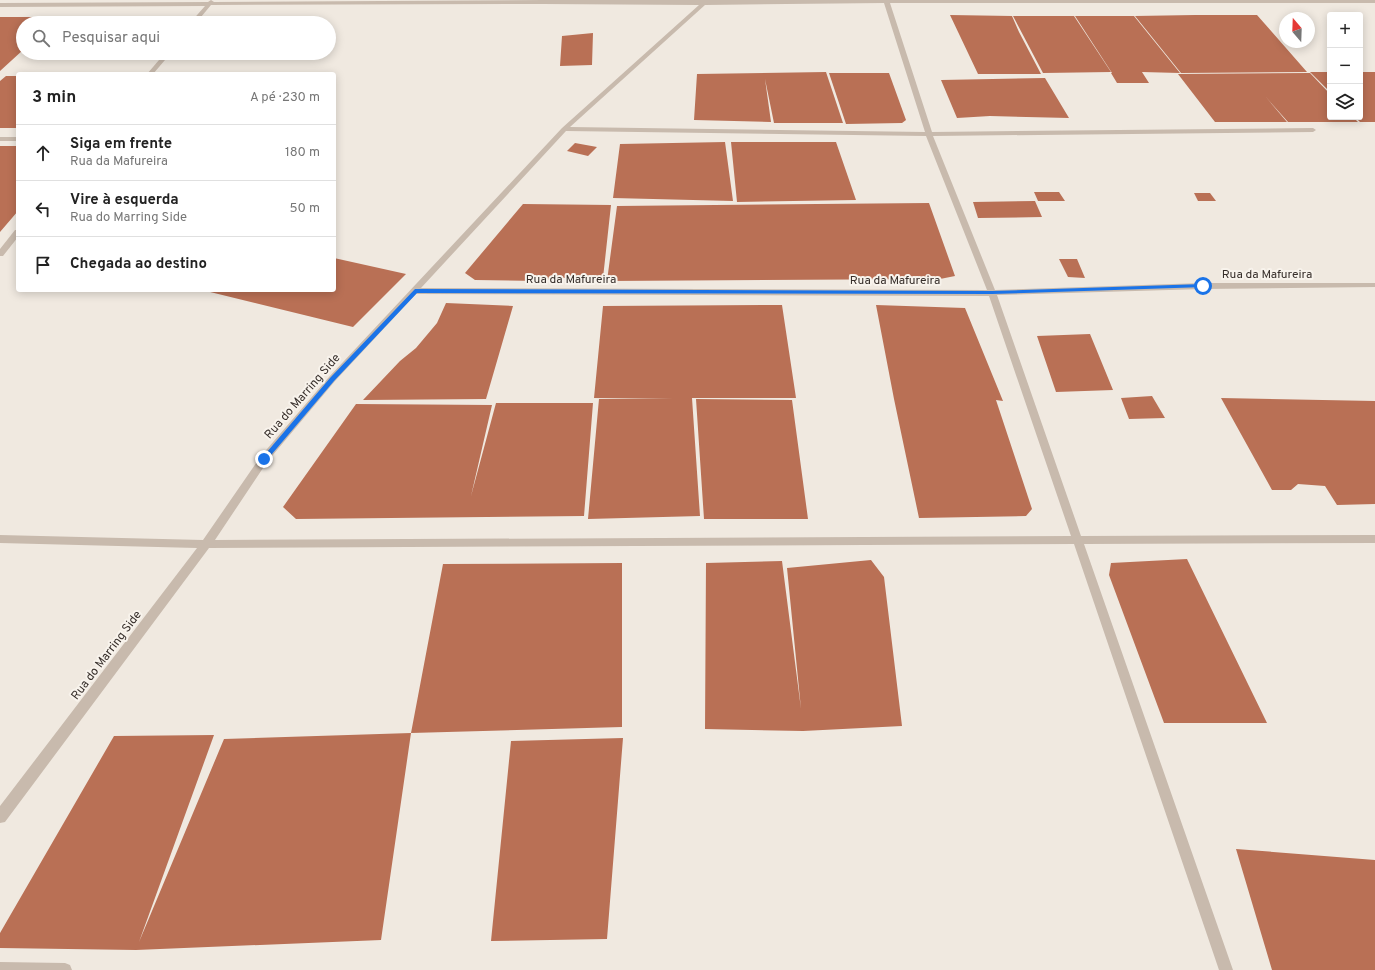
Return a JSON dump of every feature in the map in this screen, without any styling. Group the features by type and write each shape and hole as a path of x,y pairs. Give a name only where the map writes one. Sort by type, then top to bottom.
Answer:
{"street":[{"path":"886,0 929,134 992,293 1226,970"},
{"path":"1,2 704,2 886,0 1374,2"},
{"path":"199,16 210,2"},
{"name":"Rua do Marring Side","path":"0,817 206,544 264,459 332,379 564,129 704,2"},
{"path":"152,72 162,60"},
{"path":"564,129 929,134 1314,130"},
{"path":"0,139 16,139"},
{"path":"0,254 16,234"},
{"name":"Rua da Mafureira","path":"415,291 992,293 1203,286 1375,285"},
{"path":"0,539 206,544 1375,539"},
{"path":"0,969 65,970"}],"building":[{"path":"950,15 1012,16 1041,74 978,74"},
{"path":"1257,15 1279,40 1279,48 1286,48 1307,72 1181,73 1135,16"},
{"path":"1013,16 1074,16 1111,72 1043,73"},
{"path":"1075,16 1134,16 1180,73 1142,72 1149,83 1117,83"},
{"path":"0,17 16,17 16,56 0,71"},
{"path":"593,33 592,65 560,66 562,36"},
{"path":"826,72 843,123 774,123 765,79 771,122 694,120 697,74"},
{"path":"1310,72 1327,72 1327,89"},
{"path":"1363,72 1375,72 1375,122 1360,122 1358,120 1363,120"},
{"path":"829,73 889,73 906,120 902,123 846,124"},
{"path":"1310,73 1327,91 1327,120 1356,120 1358,122 1288,122 1265,96 1287,122 1215,122 1178,74"},
{"path":"6,76 16,76 16,128 0,128 0,81"},
{"path":"1045,78 1069,118 990,116 957,118 941,80"},
{"path":"725,142 733,201 613,198 620,144"},
{"path":"731,142 836,142 856,200 737,202"},
{"path":"575,143 597,147 588,156 567,151"},
{"path":"0,146 16,146 16,213 0,232"},
{"path":"1034,192 1059,192 1065,201 1038,201"},
{"path":"1194,193 1210,193 1216,201 1198,201"},
{"path":"1035,201 1042,217 978,218 973,202"},
{"path":"929,203 955,276 940,279 607,281 617,206"},
{"path":"523,204 611,205 603,278 564,278 539,281 475,280 465,273"},
{"path":"336,258 406,274 353,327 210,292 336,292"},
{"path":"1059,259 1077,259 1085,278 1068,277"},
{"path":"446,303 513,306 486,399 363,400 400,361 416,348 437,323"},
{"path":"782,305 796,398 692,398 700,516 588,519 599,399 673,399 594,398 603,306"},
{"path":"876,305 965,308 1003,401 996,400 1032,509 1026,516 919,518"},
{"path":"1090,334 1113,390 1056,392 1037,336"},
{"path":"1152,396 1165,418 1129,419 1121,398"},
{"path":"1221,398 1375,401 1375,504 1337,505 1325,486 1298,484 1291,490 1272,490"},
{"path":"696,399 792,400 808,519 704,519"},
{"path":"496,403 593,403 584,516 296,519 283,507 356,404 492,405 471,496"},
{"path":"1187,559 1267,723 1164,723 1109,575 1111,563"},
{"path":"871,560 884,577 902,726 803,731 705,729 706,563 782,561 801,709 787,568"},
{"path":"622,563 622,727 411,733 443,564"},
{"path":"411,733 381,940 136,950 0,948 0,933 114,736 214,735 139,942 224,739"},
{"path":"623,738 607,939 491,941 511,741"},
{"path":"1236,849 1375,860 1375,970 1272,970"}],"route":[{"path":"264,459 332,379 415,291 992,293 1203,286"}]}
